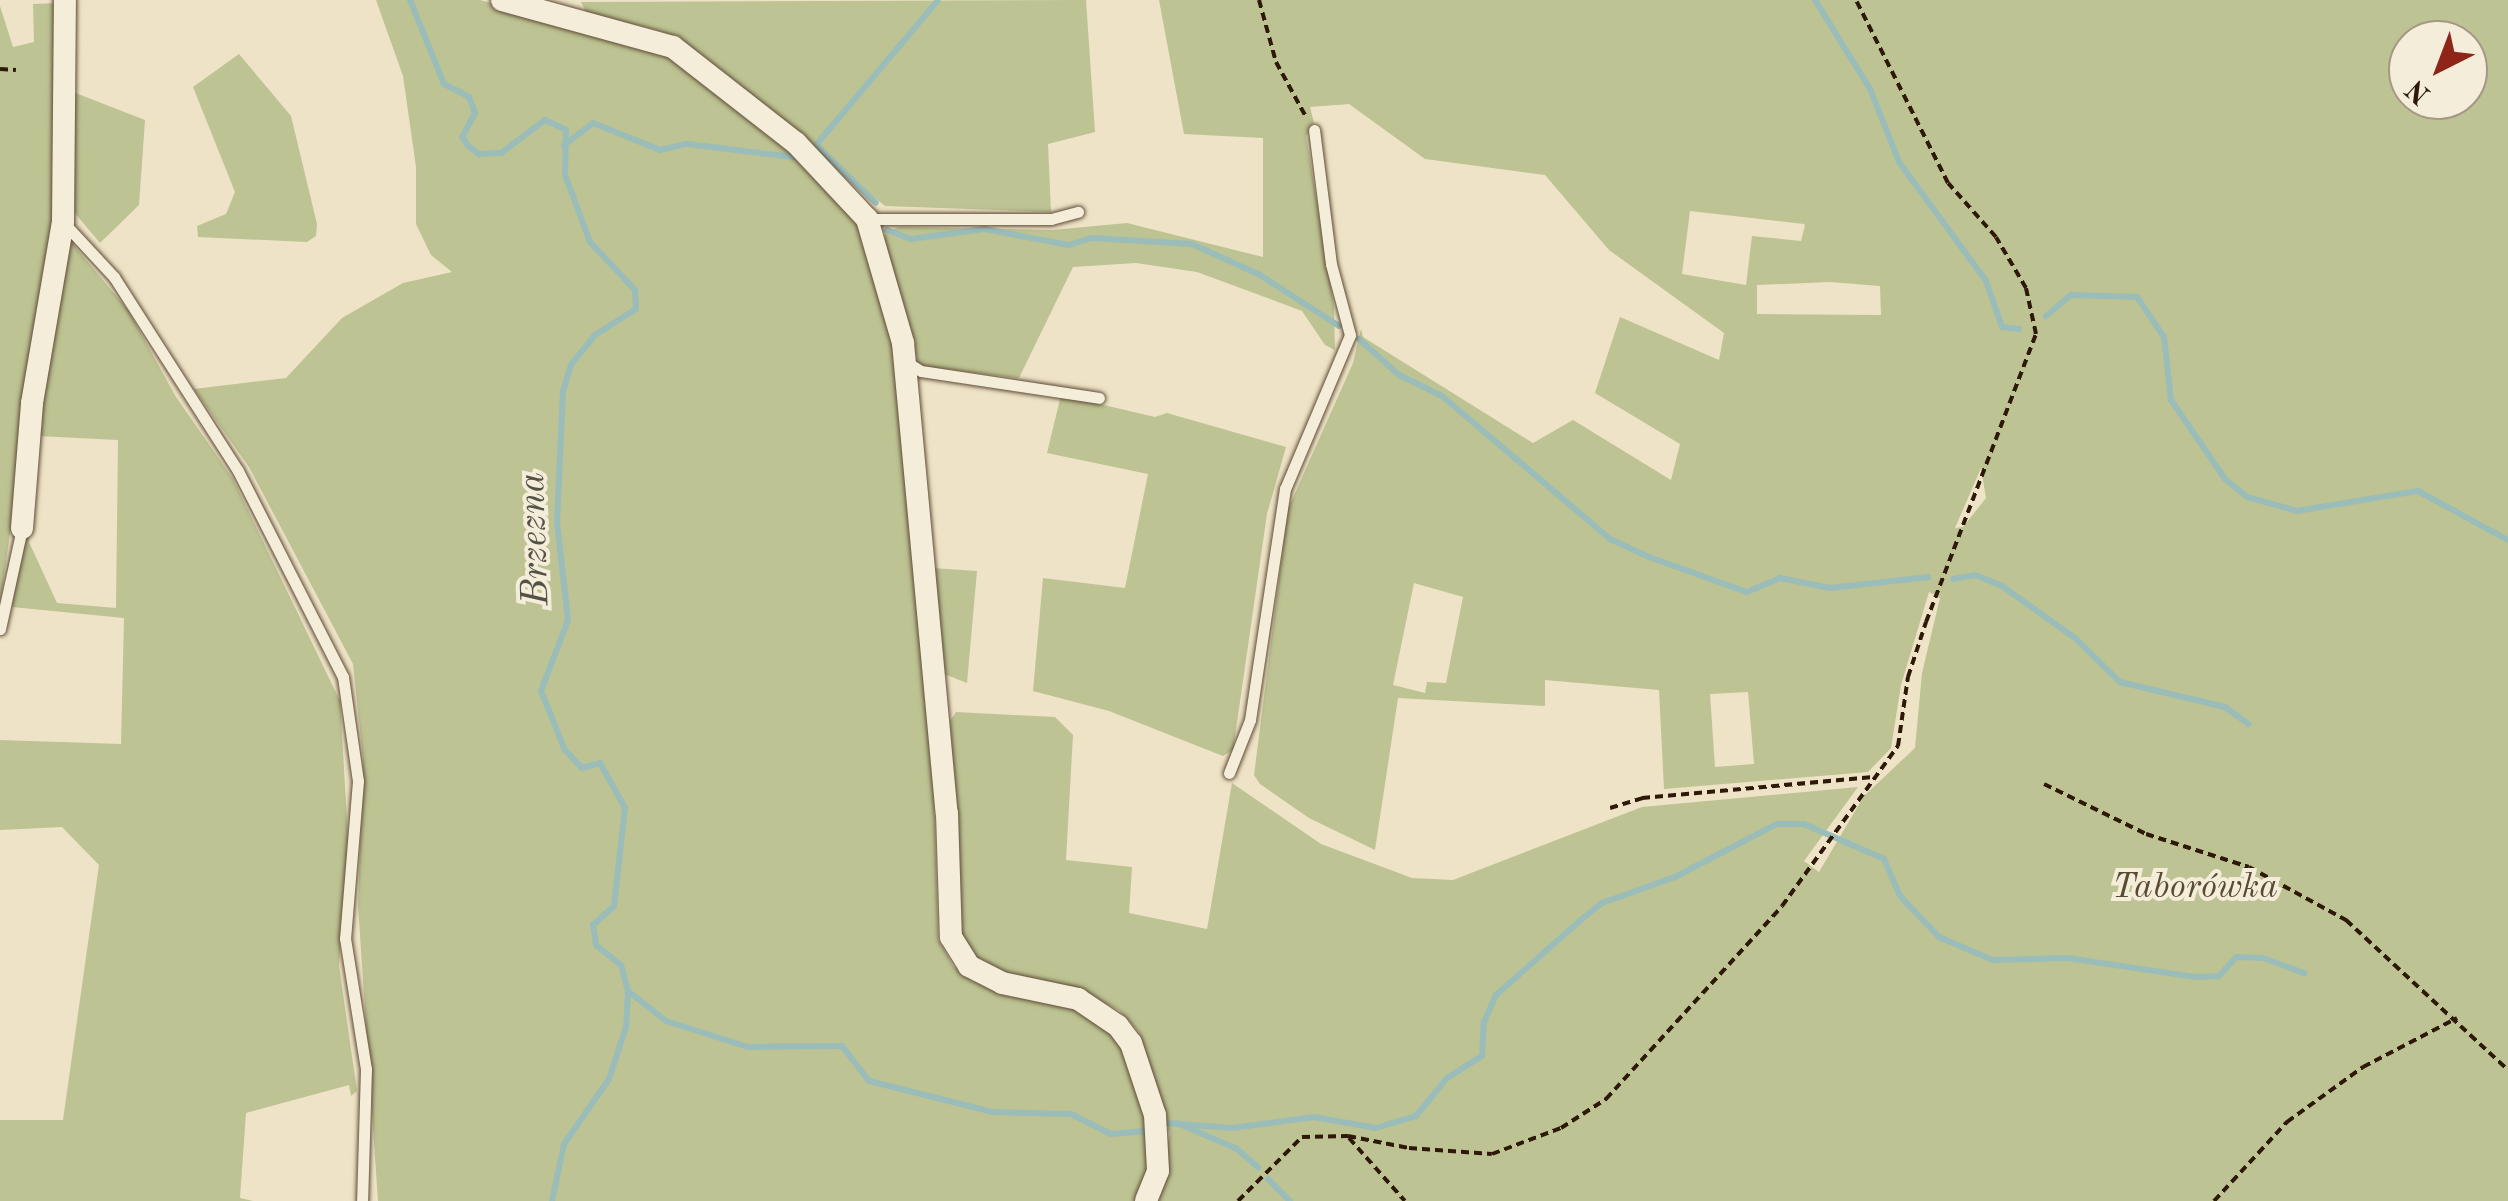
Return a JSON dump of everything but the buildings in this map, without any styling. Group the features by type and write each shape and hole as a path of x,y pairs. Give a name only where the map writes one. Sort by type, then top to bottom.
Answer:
{"street":[{"path":"22,528 32,403 63,222 64,0"},
{"path":"502,0 563,7 648,36 686,56 796,143 867,219 905,360 948,813 950,937 970,966 1002,983 1078,999 1118,1026 1155,1115 1158,1170 1146,1201"}],"lane":[{"path":"1230,773 1250,720 1285,489 1350,335 1330,264 1314,130"},
{"path":"867,219 1051,219 1078,212"},
{"path":"63,222 114,277 238,471 342,677 358,781 346,938 366,1069 362,1201"},
{"path":"905,360 921,370 1099,398"},
{"path":"0,629 22,528"}],"path":[{"path":"1259,0 1276,62 1314,130"},
{"path":"1238,1201 1289,1144 1318,1134 1492,1154 1561,1128 1606,1099 1782,906 1898,746 1920,640 2036,334 2026,288 1996,237 1948,182 1856,0"},
{"path":"0,68 16,70"},
{"path":"1610,808 1642,798 1873,777"},
{"path":"2044,784 2146,834 2249,867 2346,920 2457,1018 2508,1070"},
{"path":"2214,1201 2287,1122 2363,1067 2457,1018"},
{"path":"1348,1136 1405,1201"}],"green space":[{"path":"376,0 480,0 662,51 794,155 860,221 892,319 933,759 938,939 953,966 972,981 1084,1010 1116,1032 1146,1117 1148,1167 1138,1201 378,1201 358,906 363,758 353,664 249,467 194,389 286,378 342,318 403,283 452,272 431,255 416,224 416,167 403,76"},
{"path":"1086,0 1095,132 1048,144 1051,212 885,206 687,46 660,31 586,12 581,2"},
{"name":"Taborówka","path":"1159,0 2508,0 2508,1201 1154,1201 1170,1134 1139,1032 1119,1010 1081,991 980,966 963,946 954,918 950,721 956,712 1055,717 1073,735 1066,860 1132,867 1129,913 1207,929 1232,783 1321,844 1412,878 1453,880 1642,807 1858,787 1804,861 1819,872 1864,796 1915,748 1922,673 1940,598 1929,592 1901,685 1891,748 1868,772 1664,789 1659,690 1545,680 1545,706 1398,698 1375,850 1309,818 1260,784 1254,775 1288,509 1353,363 1361,329 1363,337 1533,443 1573,420 1671,480 1680,444 1595,393 1620,317 1719,360 1724,333 1609,250 1545,175 1425,159 1349,104 1310,107 1314,123 1306,136 1334,306 1335,350 1325,345 1302,311 1197,272 1136,263 1073,267 1019,378 919,366 885,234 898,227 1052,230 1127,223 1263,257 1263,138 1184,134","holes":["1690,211 1805,225 1801,241 1752,236 1746,285 1682,274","1830,282 1880,286 1881,315 1757,314 1757,285","1981,468 1986,498 1963,527 1955,528","1414,583 1463,597 1446,683 1427,682 1425,693 1393,685","1748,692 1754,764 1715,767 1710,694"]},
{"path":"60,3 52,171 57,206 0,604 0,6 13,47 34,42 33,4"},
{"path":"239,54 291,116 317,224 316,236 307,242 198,237 197,226 226,214 235,192 193,87"},
{"path":"73,92 145,120 139,205 100,243 73,211"},
{"path":"71,242 128,310 176,397 233,479 340,701 348,837 339,966 357,1091 351,1096 349,1085 246,1113 240,1198 253,1201 0,1201 0,1120 63,1120 99,865 62,827 0,830 0,740 121,744 124,618 12,607 44,352","holes":["37,436 118,440 116,608 57,603 29,542"]},
{"path":"1061,395 1155,417 1167,413 1286,447 1267,514 1233,750 1223,756 1109,711 1033,691 1043,578 1125,588 1148,474 1047,453"},
{"path":"932,568 977,571 967,683 944,674"}],"waterway":[{"name":"Brzezna","path":"410,0 444,84 469,97 475,113 462,137 468,146 479,154 501,153 545,120 566,130 565,175 590,242 635,290 636,309 595,335 571,365 563,391 557,522 568,620 541,691 565,750 582,768 600,763 625,808 614,906 593,925 596,945 621,965 628,991 626,1027 609,1079 564,1144 552,1201"},
{"path":"816,145 938,0"},
{"path":"1815,0 1870,89 1899,162 1986,281 2002,327 2019,329"},
{"path":"564,145 593,123 660,150 687,144 800,158"},
{"path":"816,145 876,203"},
{"path":"887,230 911,239 984,229 1069,245 1092,238 1192,244 1260,275 1339,326"},
{"path":"2046,316 2071,295 2137,297 2164,337 2171,400 2225,479 2247,497 2297,511 2418,491 2508,540"},
{"path":"1359,339 1399,375 1442,396 1610,539 1649,557 1747,592 1780,578 1830,588 1928,577"},
{"path":"1953,579 1975,575 2002,586 2075,638 2120,682 2225,707 2248,724"},
{"path":"1166,1123 1232,1128 1314,1117 1376,1128 1416,1116 1447,1078 1482,1056 1484,1022 1496,995 1582,919 1602,903 1675,877 1777,824 1804,824 1884,859 1900,896 1939,937 1993,960 2067,958 2195,977 2219,976 2236,957 2263,958 2304,973"},
{"path":"628,991 666,1021 748,1047 842,1046 869,1081 992,1112 1071,1114 1111,1134 1145,1131"},
{"path":"1177,1123 1237,1149 1258,1167"},
{"path":"1268,1179 1290,1201"}]}
